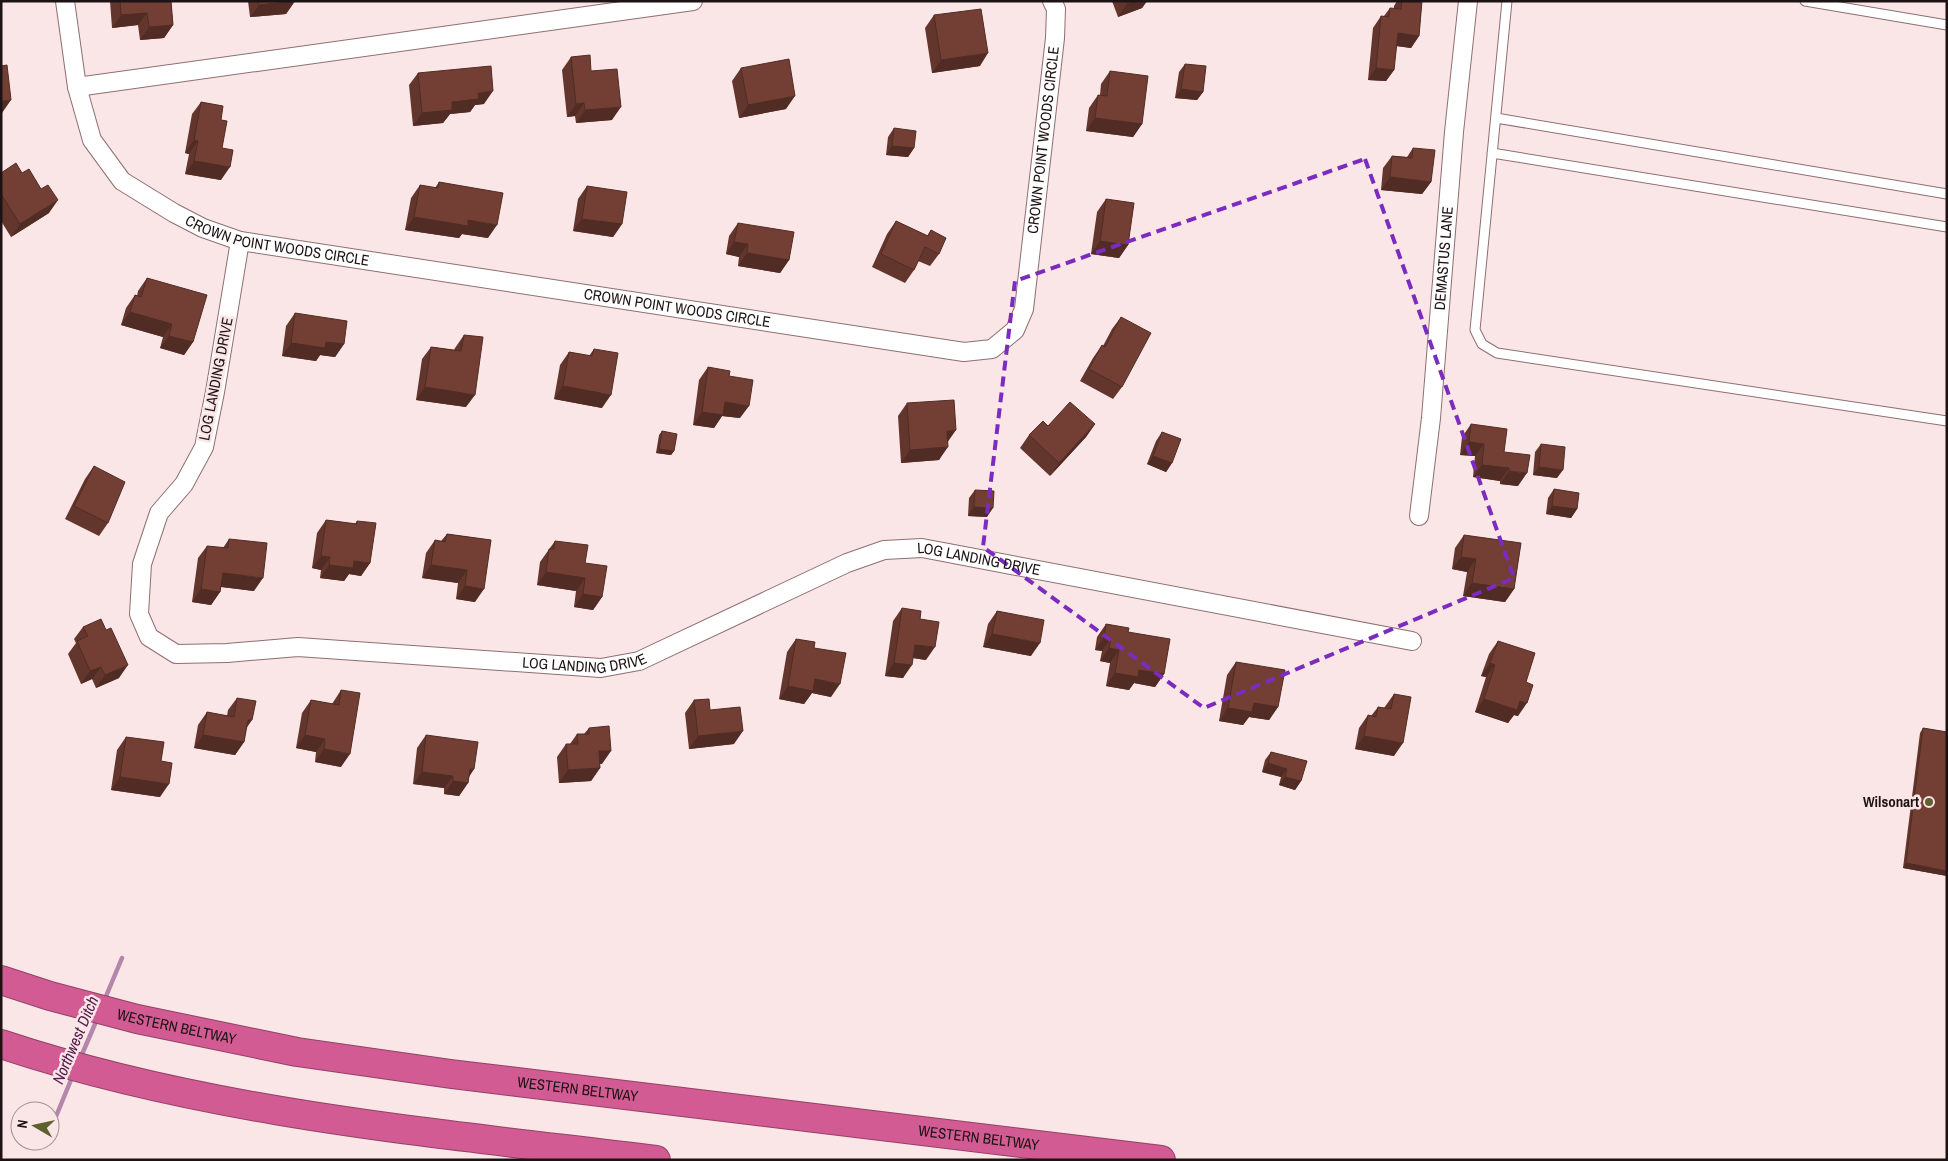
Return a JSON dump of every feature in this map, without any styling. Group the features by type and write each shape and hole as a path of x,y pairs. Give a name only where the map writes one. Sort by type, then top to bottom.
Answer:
{"highway":[{"name":"WESTERN BELTWAY","path":"1,980 50,996 137,1019 297,1052 1161,1160"},
{"path":"13,1048 116,1078 192,1095 308,1115 656,1160"}],"street":[{"name":"CROWN POINT WOODS CIRCLE","path":"65,1 77,87 92,140 122,181 174,213 203,228 240,241 964,352 992,349 1015,330 1024,309 1055,38 1056,8 1052,1"},
{"path":"77,87 693,1"},
{"name":"DEMASTUS LANE","path":"1419,516 1431,418 1454,132 1468,1"},
{"name":"LOG LANDING DRIVE","path":"240,241 204,446 184,484 159,513 142,564 139,614 148,636 176,654 227,653 298,647 601,668 639,661 847,564 884,550 922,548 1412,641"}],"lane":[{"path":"1507,1 1475,330 1482,344 1497,353 1947,421"},
{"path":"1805,1 1947,25"},
{"path":"1496,118 1947,194"},
{"path":"1492,153 1947,228"}],"highlighted area":[{"path":"1365,159 1514,578 1204,708 983,547 1015,281"}],"building":[{"path":"120,1 171,1 173,25 149,27 147,13 121,15"},
{"path":"258,1 295,1 259,5"},
{"path":"1402,1 1422,1 1419,36 1398,33 1394,70 1376,68 1381,16 1389,17 1390,8 1401,9"},
{"path":"981,9 988,53 941,60 934,15"},
{"path":"590,55 591,71 617,69 621,107 585,110 584,103 576,104 571,57"},
{"path":"789,59 795,96 748,105 741,68"},
{"path":"1185,64 1206,66 1203,92 1181,89"},
{"path":"7,65 11,100 1,101 1,66"},
{"path":"491,66 493,91 478,93 479,99 452,102 452,110 422,113 418,73"},
{"path":"1110,71 1148,76 1142,124 1095,118 1098,95 1107,96"},
{"path":"201,102 223,106 221,120 227,121 222,148 233,150 230,167 194,161 198,141 194,140"},
{"path":"894,128 916,131 914,148 892,146"},
{"path":"1413,148 1435,150 1431,182 1390,177 1392,156 1412,158"},
{"path":"16,163 22,173 29,169 41,189 48,185 58,200 20,224 1,194 1,173"},
{"path":"439,182 503,193 497,225 468,220 468,226 414,217 420,185 438,188"},
{"path":"587,186 627,192 622,224 582,219"},
{"path":"1106,199 1134,203 1128,245 1100,241"},
{"path":"896,221 928,236 931,230 946,238 939,254 925,247 914,270 881,254"},
{"path":"738,223 794,232 789,260 747,253 748,244 734,242"},
{"path":"147,278 207,295 193,342 169,336 172,324 130,312 135,295 141,297"},
{"path":"295,313 347,321 344,344 326,342 325,348 291,343"},
{"path":"1121,317 1151,333 1122,387 1089,369 1102,345 1105,347"},
{"path":"464,335 483,337 475,395 425,387 431,347 461,351"},
{"path":"594,349 618,353 611,395 563,386 569,352 592,356"},
{"path":"708,367 730,371 729,376 753,380 749,406 725,402 723,415 702,412"},
{"path":"954,400 956,430 947,431 948,447 910,450 907,403"},
{"path":"1070,402 1095,424 1059,463 1029,435 1043,421 1048,426"},
{"path":"1471,424 1507,429 1504,452 1530,455 1527,473 1509,471 1509,468 1482,465 1484,444 1469,442"},
{"path":"662,431 677,434 674,451 659,449"},
{"path":"1162,432 1181,439 1172,463 1153,456"},
{"path":"1541,444 1565,447 1563,470 1539,467"},
{"path":"94,466 125,482 108,523 74,506"},
{"path":"1554,489 1579,493 1577,509 1552,506"},
{"path":"975,490 994,491 993,508 974,507"},
{"path":"326,520 357,524 357,521 376,523 370,563 354,561 353,568 329,565 330,557 321,556"},
{"path":"447,534 491,540 484,589 465,586 467,570 431,565 435,540 445,542"},
{"path":"1464,535 1521,543 1514,589 1472,583 1476,559 1461,557"},
{"path":"229,539 267,543 263,578 223,573 220,592 201,589 207,546 228,548"},
{"path":"555,541 588,545 585,563 607,566 602,597 583,594 585,578 546,572 549,549 554,549"},
{"path":"902,608 921,611 920,619 939,622 935,647 915,645 912,665 894,663"},
{"path":"997,611 1044,620 1040,643 992,634"},
{"path":"101,619 106,630 111,628 128,665 105,675 101,667 90,671 77,641 88,636 83,627"},
{"path":"1106,624 1129,628 1128,632 1170,639 1164,674 1139,670 1138,677 1115,673 1119,650 1109,648 1111,638 1104,637"},
{"path":"796,639 815,642 814,648 846,653 840,684 815,679 813,691 788,686"},
{"path":"1498,641 1535,653 1526,682 1533,685 1527,703 1520,701 1517,710 1484,699 1495,665 1490,663"},
{"path":"1236,662 1285,670 1278,707 1254,703 1252,712 1228,708"},
{"path":"341,690 360,693 350,754 324,749 325,739 305,735 311,700 339,705"},
{"path":"1394,694 1411,697 1403,743 1364,736 1368,715 1376,717 1378,707 1391,709"},
{"path":"237,698 256,701 252,720 248,720 244,742 203,735 207,712 234,717"},
{"path":"709,699 710,710 740,707 743,731 698,736 694,700"},
{"path":"609,726 611,751 599,751 600,768 568,770 566,744 578,744 577,734 589,734 589,728"},
{"name":"Wilsonart","path":"1923,728 1947,732 1947,871 1906,863"},
{"path":"426,735 478,742 474,769 470,769 468,783 453,781 453,776 422,772"},
{"path":"126,737 164,742 161,761 172,763 169,784 120,777"},
{"path":"1271,752 1307,761 1301,781 1285,777 1287,769 1268,763"}],"waterway":[{"name":"Northwest Ditch","path":"104,1001 122,958"},
{"name":"Northwest Ditch","path":"80,1059 98,1017"},
{"name":"Northwest Ditch","path":"60,1107 73,1075"}],"place":[{"name":"Wilsonart","path":"1929,802"}]}
